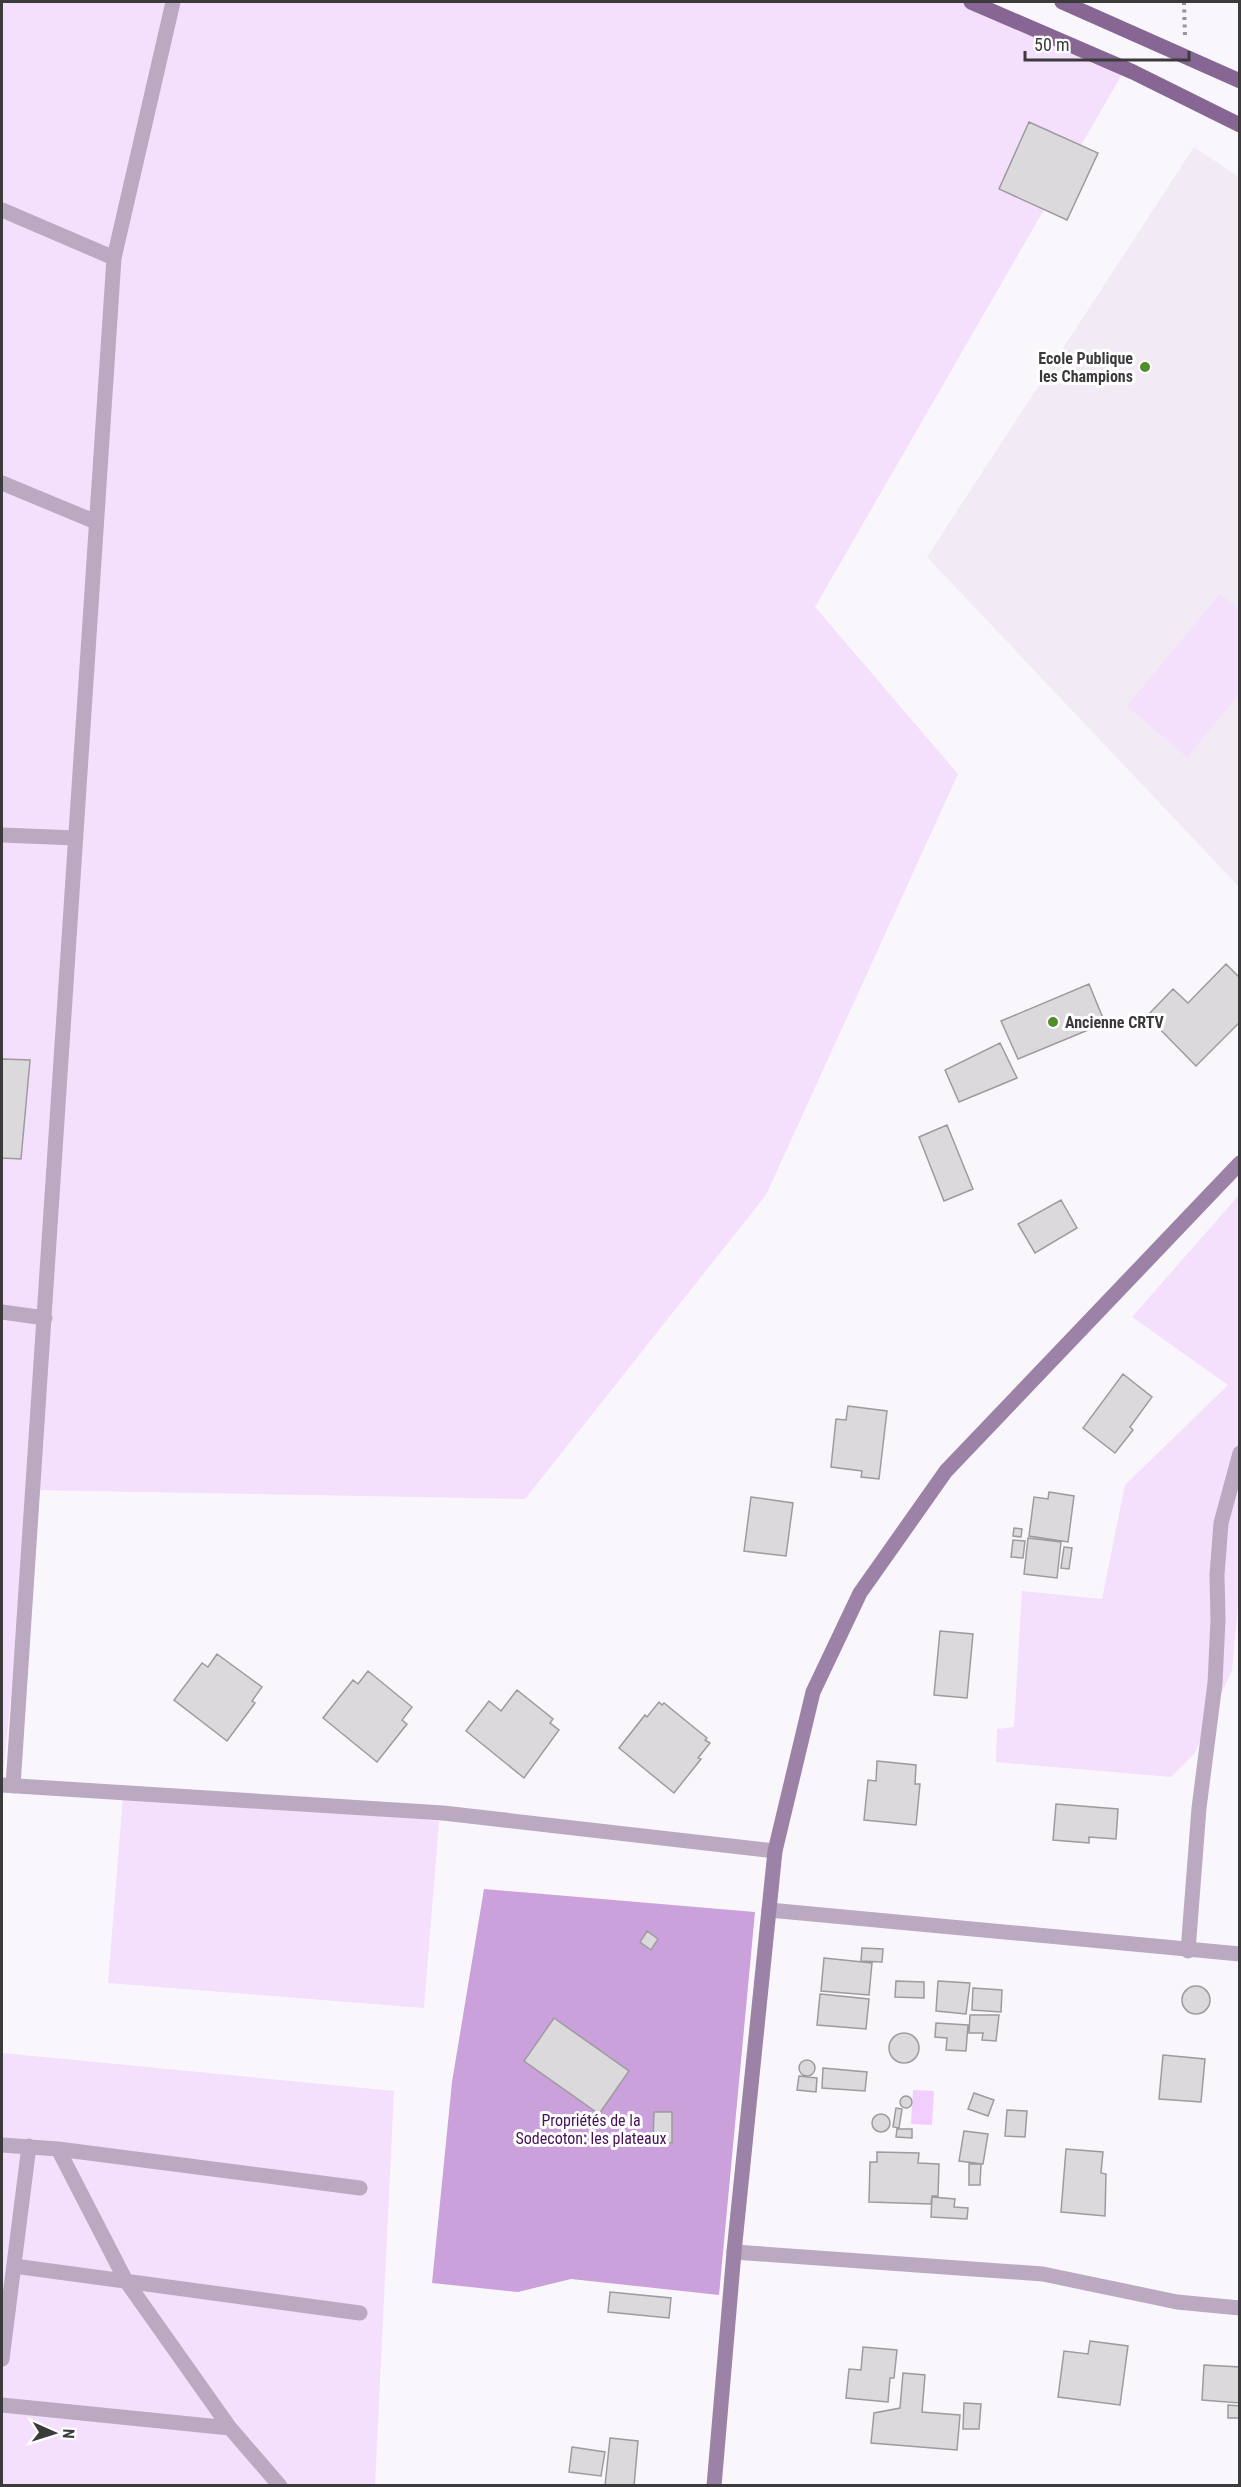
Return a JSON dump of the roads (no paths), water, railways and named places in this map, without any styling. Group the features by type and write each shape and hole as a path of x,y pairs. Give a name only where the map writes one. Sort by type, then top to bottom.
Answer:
{"main road":[{"path":"971,2 1133,72 1239,125"},
{"path":"1062,2 1239,81"}],"street":[{"path":"173,2 114,258 45,1318 7,1786 443,1813 775,1851"},
{"path":"2,210 114,258"},
{"path":"2,483 96,522"},
{"path":"2,835 76,838"},
{"path":"714,2486 734,2252 775,1851 813,1692 860,1593 946,1471 1239,1163"},
{"path":"2,1312 45,1318"},
{"path":"1188,1951 1198,1808 1215,1683 1218,1620 1217,1575 1221,1523 1239,1453"},
{"path":"769,1910 1239,1954"},
{"path":"2,2145 29,2146 360,2188"},
{"path":"2,2359 29,2146"},
{"path":"58,2150 126,2281 230,2428 280,2486"},
{"path":"734,2252 1042,2274 1177,2302 1239,2308"},
{"path":"14,2266 360,2313"},
{"path":"2,2405 230,2428"}],"place":[{"name":"Ecole Publique les Champions","path":"1145,367"},
{"name":"Ancienne CRTV","path":"1053,1022"}],"park label":[{"name":"Propriétés de la Sodecoton: les plateaux","path":"591,2129"}]}
